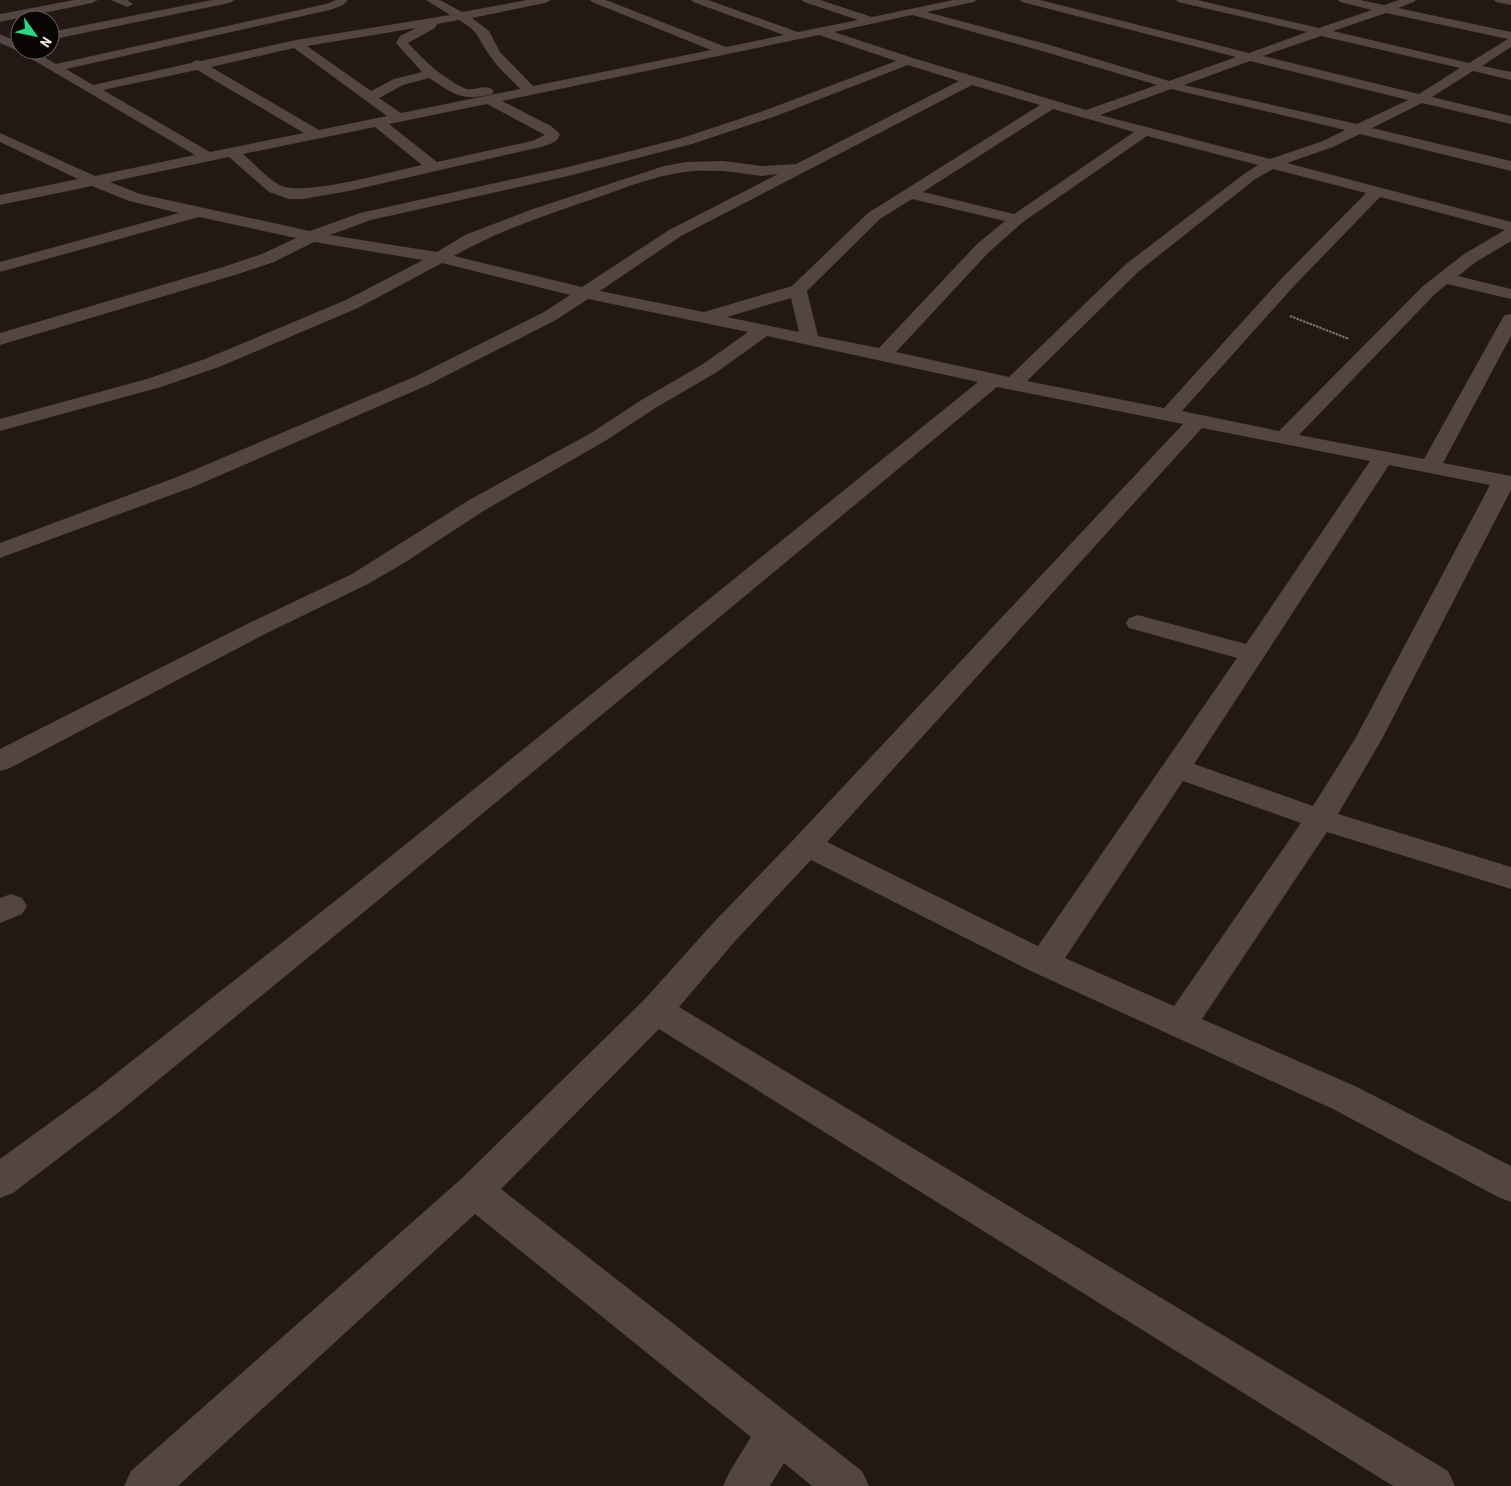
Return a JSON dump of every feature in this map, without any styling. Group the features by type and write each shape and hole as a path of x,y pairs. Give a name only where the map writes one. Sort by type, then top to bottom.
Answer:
{"street":[{"path":"0,18 92,0"},
{"path":"60,34 229,0"},
{"path":"54,68 196,37 215,45 224,39 225,30 330,7 340,3 342,0"},
{"path":"432,0 476,25 485,34 495,54 526,88"},
{"path":"91,89 296,44 436,21 545,0"},
{"path":"596,0 726,51"},
{"path":"697,0 799,36"},
{"path":"808,0 870,20"},
{"path":"436,21 404,39 402,43 431,74 466,94 526,88 726,51 913,12 940,2 970,0"},
{"path":"1026,0 1511,120"},
{"path":"1182,0 1511,76"},
{"path":"1344,0 1511,36"},
{"path":"1086,115 1410,0"},
{"path":"1500,0 1511,2"},
{"path":"284,3 306,12"},
{"path":"913,12 1169,84 1511,166"},
{"path":"820,31 908,61 1086,115 1511,227"},
{"path":"0,1181 107,1101 1003,382 1132,268 1270,164 1328,144 1420,99 1511,42"},
{"path":"296,44 399,118"},
{"path":"223,49 237,56"},
{"path":"41,60 208,157"},
{"path":"0,339 268,258 333,227 366,216 640,154 687,141 726,129 908,61"},
{"path":"198,64 317,134"},
{"path":"370,98 402,80 431,74"},
{"path":"0,551 185,482 421,381 550,316 675,233 971,80"},
{"path":"0,200 399,118 488,99 526,88"},
{"path":"232,152 268,185 279,191 295,194 340,188 536,144 552,138 553,134 546,129 488,99"},
{"path":"704,318 798,290 874,216 912,194 1052,104"},
{"path":"377,122 433,166"},
{"path":"883,355 983,248 1017,219 1146,130"},
{"path":"0,137 135,198 313,236 439,258 584,293 1003,382 1507,482 1368,739 1320,819 1180,1024"},
{"path":"0,425 154,383 212,363 352,304 398,281 471,239 536,213 664,170 686,167 723,166 762,171 806,166"},
{"path":"146,1486 474,1191 656,1010 725,931 807,845 1184,417 1266,306 1377,191"},
{"path":"912,194 1017,219"},
{"path":"0,267 198,212"},
{"path":"1285,437 1443,278 1470,258 1511,234"},
{"path":"1443,278 1511,294"},
{"path":"798,290 810,341"},
{"path":"1430,467 1511,319"},
{"path":"0,761 256,629 312,604 360,579 477,505 598,437 650,403 710,368 762,331"},
{"path":"1044,963 1177,768 1383,458"},
{"path":"1138,623 1252,654"},
{"path":"1177,768 1320,819 1511,878"},
{"path":"807,845 1044,963 1344,1098 1511,1185"},
{"path":"656,1010 1433,1486"},
{"path":"474,1191 847,1486"},
{"path":"745,1486 778,1433"}],"path":[{"path":"1266,306 1373,348"}]}
